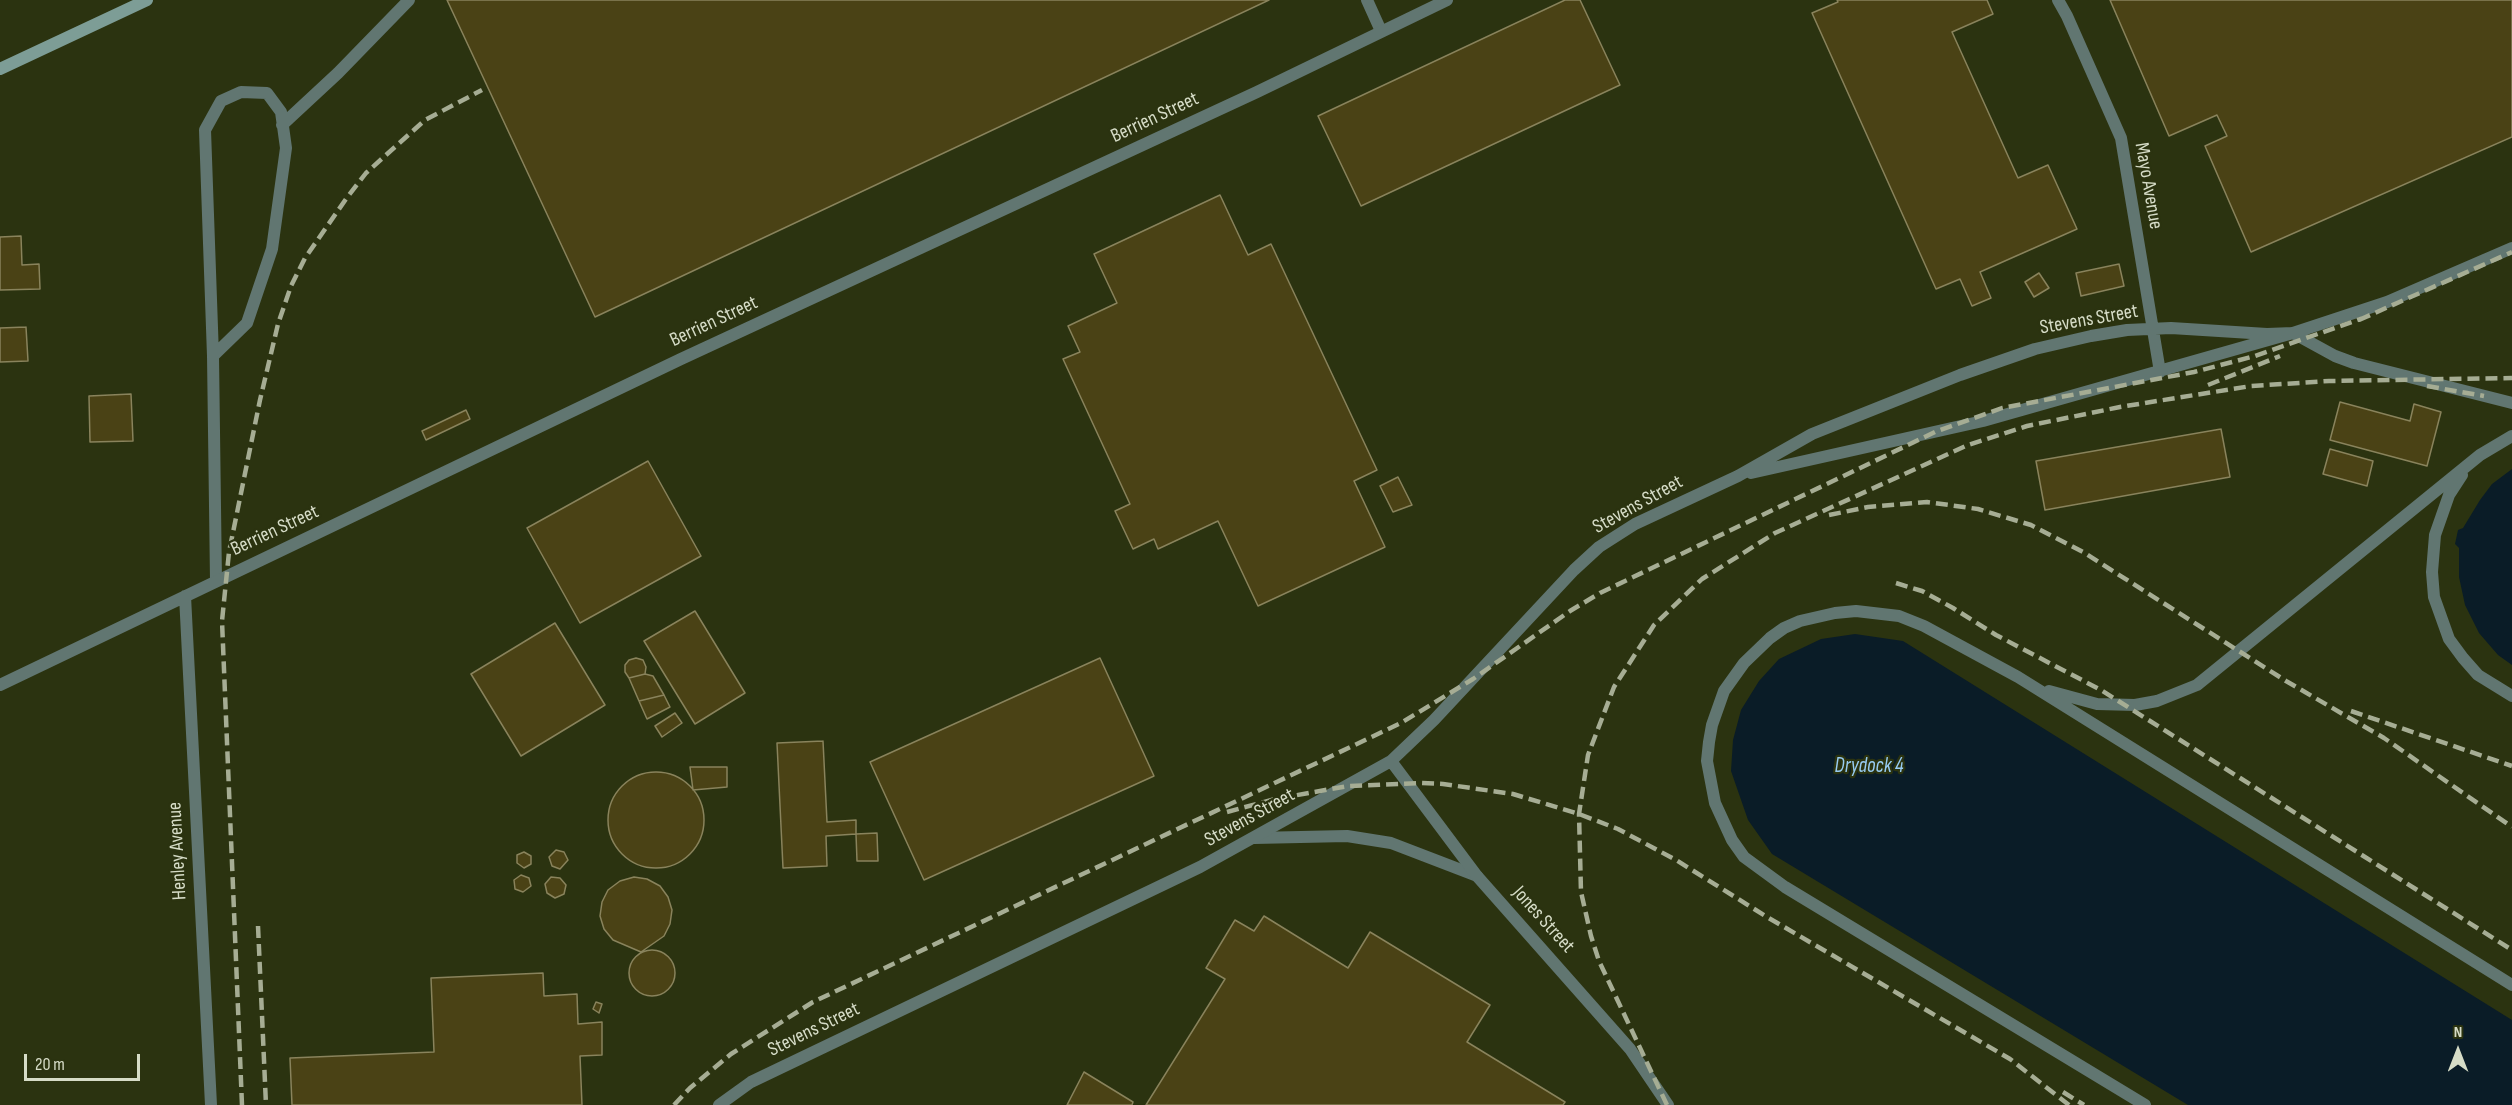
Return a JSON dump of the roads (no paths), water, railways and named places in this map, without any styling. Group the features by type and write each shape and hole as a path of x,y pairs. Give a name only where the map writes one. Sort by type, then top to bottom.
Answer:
{"main road":[{"path":"0,69 147,0"}],"street":[{"path":"282,125 338,73 409,0"},
{"path":"1367,0 1382,31"},
{"name":"Berrien Street","path":"0,685 692,354 1249,96 1447,0"},
{"name":"Mayo Avenue","path":"2058,0 2121,138 2160,372"},
{"name":"Mayo Avenue","path":"2067,0 2067,16"},
{"path":"213,356 247,323 272,249 286,148 281,112 267,93 241,92 221,101 205,130 213,356 216,581"},
{"name":"Stevens Street","path":"1738,476 1983,421 2293,333 2387,302 2512,248"},
{"name":"Stevens Street","path":"718,1105 751,1082 1190,872 1391,761 1434,720 1574,570 1599,547 1635,524 1738,476 1812,434 1960,375 2058,344 2118,332 2153,329 2293,333"},
{"path":"2293,333 2335,356 2354,363 2512,404"},
{"path":"2018,677 2047,690 2073,698 2114,705 2135,705 2157,700 2198,685 2480,455 2512,435"},
{"path":"2480,455 2460,477 2439,518 2433,551 2434,597 2449,639 2478,675 2512,705"},
{"name":"Henley Avenue","path":"185,596 211,1105"},
{"path":"2145,1105 1762,872 1744,857 1732,840 1715,803 1707,761 1712,725 1721,698 1734,676 1756,651 1784,628 1800,621 1834,613 1856,611 1899,616 1924,626 2018,677 2512,985"},
{"path":"2478,675 2512,696"},
{"name":"Jones Street","path":"1391,761 1477,876 1615,1032 1668,1105"},
{"path":"1254,838 1347,836 1391,843 1477,876"}],"water":[{"path":"2512,469 2512,665 2498,655 2479,633 2465,605 2459,577 2459,548 2455,544 2458,530 2463,528 2492,484"},
{"name":"Drydock 4","path":"1855,634 1903,641 2512,1020 2512,1105 2188,1105 1772,854 1748,820 1731,771 1733,740 1741,710 1759,681 1779,659 1821,639"}],"railway":[{"path":"242,1105 222,621 229,552 260,400 278,324 291,286 305,258 346,199 366,173 425,120 482,90"},
{"path":"2359,320 2512,252"},
{"path":"674,1105 690,1088 731,1054 813,1002 1401,723 1473,679 1570,611 1600,593 1935,432 2002,408 2194,372 2255,356 2366,317"},
{"path":"2208,385 2280,356"},
{"path":"1667,1105 1599,961 1591,936 1581,892 1579,814 1588,755 1614,687 1654,625 1702,579 1775,533 1968,445 2027,426 2120,407 2251,386 2329,381 2512,378"},
{"path":"2427,386 2484,396"},
{"path":"1829,515 1868,507 1927,502 1978,509 2031,525 2083,552 2286,681 2384,738 2512,827"},
{"path":"1896,583 1922,591 1996,635 2101,690 2512,950"},
{"path":"2351,711 2512,766"},
{"path":"1227,812 1275,799 1348,786 1421,783 1513,794 1579,814 1618,829 1676,860 1767,917 2010,1059 2069,1105"},
{"path":"258,926 266,1105"},
{"path":"2063,1092 2084,1105"}]}
